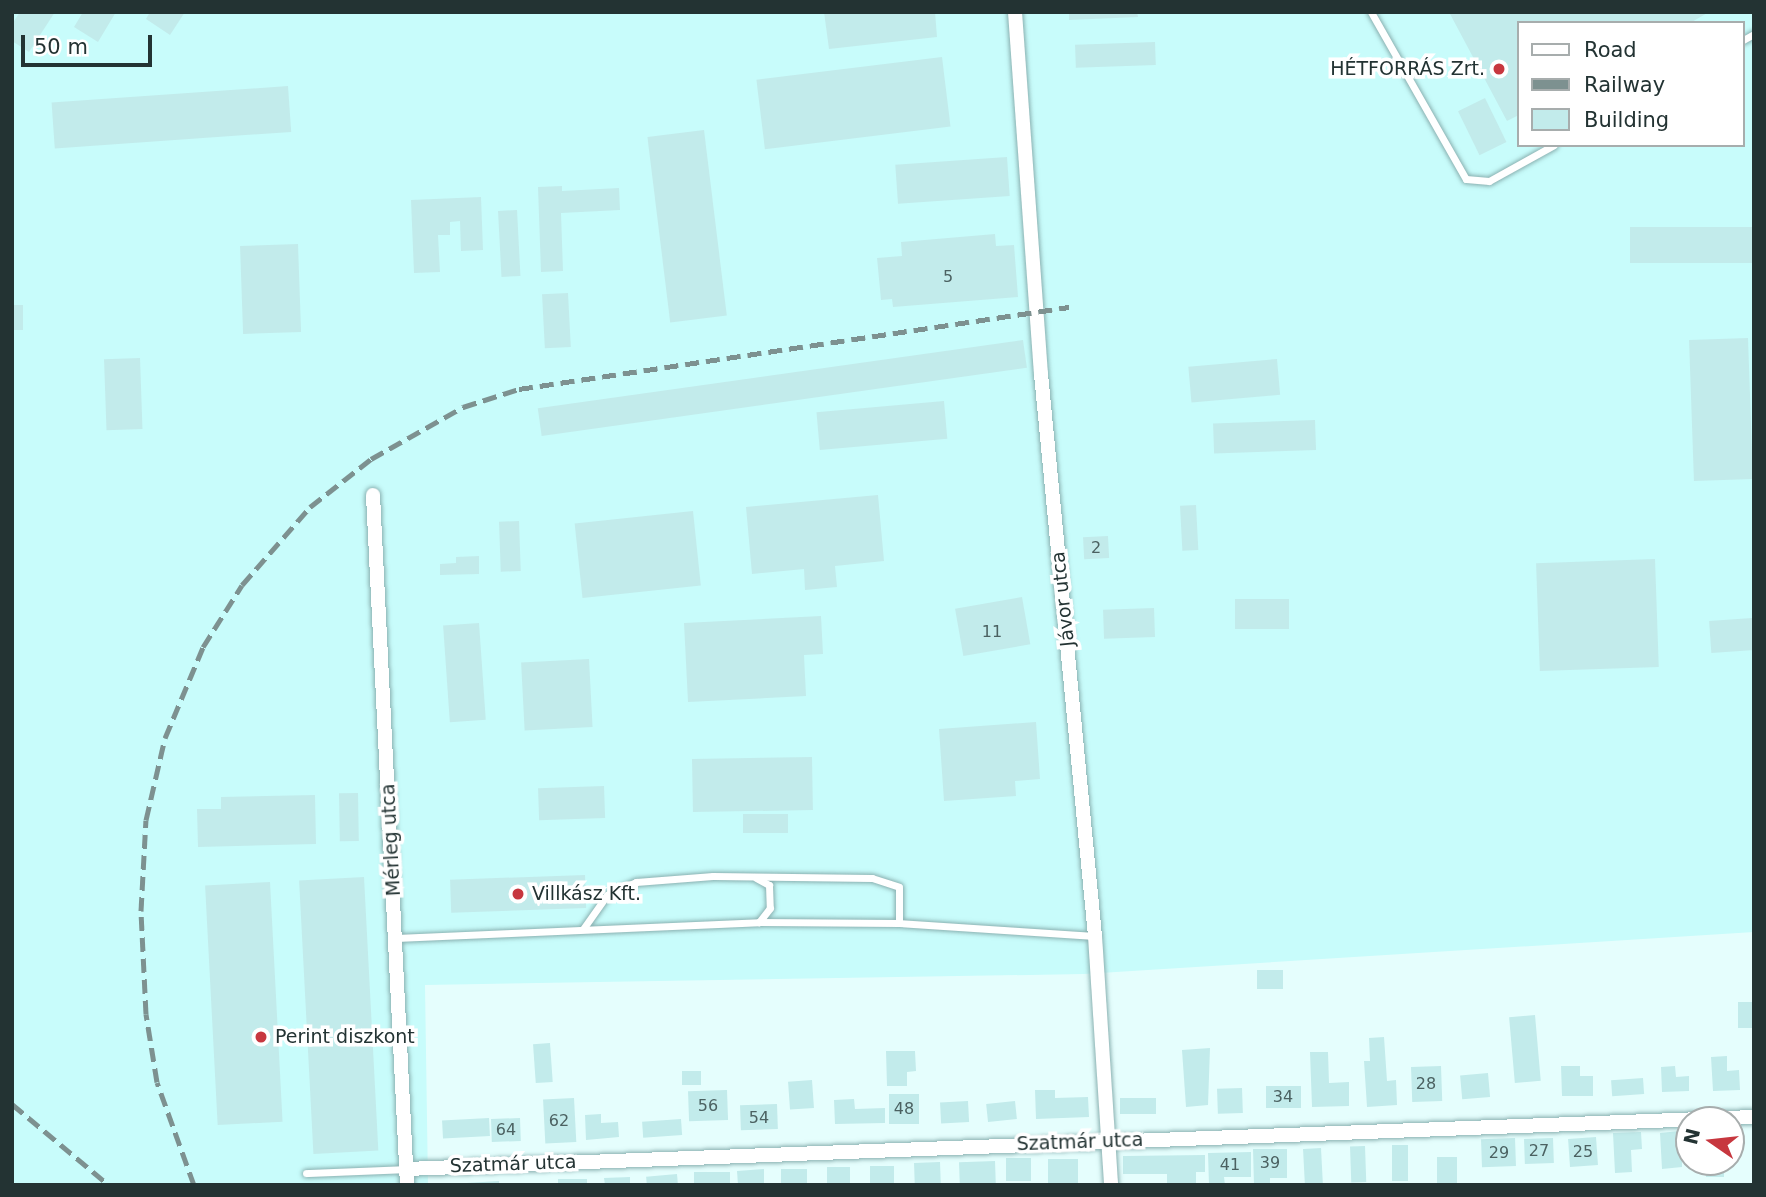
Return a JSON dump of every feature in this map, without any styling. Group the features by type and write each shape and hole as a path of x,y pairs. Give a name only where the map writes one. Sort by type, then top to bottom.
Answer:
{"street":[{"name":"Jávor utca","path":"1015,12 1041,374 1095,936 1111,1185"},
{"name":"Mérleg utca","path":"373,495 407,1185"},
{"name":"Szatmár utca","path":"406,1169 1754,1117"}],"lane":[{"path":"1371,12 1466,179 1489,181 1550,147"},
{"path":"583,929 607,895 636,882 753,877 872,878 899,887 899,923"},
{"path":"753,877 769,885 770,908 759,922"},
{"path":"396,938 759,922 899,923 1095,936"},
{"path":"306,1173 406,1169"}],"shaded area":[{"path":"12,12 1754,12 1754,932 1084,974 425,985 428,1185 12,1185"}],"building":[{"path":"20,12 55,12 29,52 12,41 12,24"},
{"path":"83,12 116,12 98,42 74,27"},
{"path":"150,12 185,12 170,35 146,19"},
{"path":"824,12 935,12 937,37 829,49"},
{"path":"1069,12 1137,12 1138,17 1069,20"},
{"name":"HÉTFORRÁS Zrt.","path":"1449,12 1709,12 1693,21 1518,21 1518,116 1507,121"},
{"path":"1155,42 1156,65 1076,68 1075,45"},
{"path":"942,57 951,126 765,149 756,80"},
{"path":"288,86 291,132 55,148 52,103"},
{"path":"1485,98 1506,142 1480,155 1458,111"},
{"path":"704,130 727,316 670,323 647,137"},
{"path":"1007,157 1010,196 898,204 895,165"},
{"path":"562,186 562,191 619,188 620,210 561,213 563,271 541,272 538,187"},
{"path":"481,197 483,250 461,251 460,221 450,222 450,235 438,235 440,272 414,273 411,200"},
{"path":"517,210 520,276 501,277 498,211"},
{"path":"1630,227 1754,227 1754,263 1630,263"},
{"path":"995,234 996,246 1014,245 1018,297 893,307 892,299 881,300 877,258 902,256 901,242"},
{"path":"298,244 301,332 243,334 240,246"},
{"path":"568,293 571,347 545,348 542,294"},
{"path":"12,305 23,305 23,330 12,330"},
{"path":"1748,338 1753,479 1694,481 1689,340"},
{"path":"1023,340 1027,368 542,436 538,408"},
{"path":"140,358 142,429 106,430 104,359"},
{"path":"1277,359 1280,395 1191,403 1188,367"},
{"path":"944,401 947,439 820,450 816,412"},
{"path":"1315,420 1316,450 1214,454 1213,424"},
{"path":"878,495 884,561 835,566 837,587 805,590 804,569 752,574 746,507"},
{"path":"1196,505 1198,550 1182,551 1180,506"},
{"path":"693,511 701,586 582,598 575,523"},
{"path":"519,521 521,571 501,572 499,522"},
{"path":"1108,536 1109,558 1084,559 1083,537"},
{"path":"479,556 479,574 440,575 440,564 456,563 456,557"},
{"path":"1655,559 1659,667 1540,671 1536,563"},
{"path":"1022,597 1030,644 963,656 955,609"},
{"path":"1235,599 1289,599 1289,629 1235,629"},
{"path":"1154,608 1155,637 1104,639 1103,610"},
{"path":"821,616 823,654 804,655 806,696 688,702 684,623"},
{"path":"1752,618 1754,650 1711,653 1709,621"},
{"path":"479,623 486,720 450,722 443,626"},
{"path":"589,659 593,727 525,730 521,663"},
{"path":"1036,722 1040,779 1015,781 1016,796 944,801 939,729"},
{"path":"812,757 813,810 693,812 692,759"},
{"path":"604,786 605,818 539,820 538,788"},
{"path":"339,793 358,793 359,841 340,841"},
{"path":"315,795 316,844 198,847 197,809 221,809 221,797"},
{"path":"743,814 788,814 788,833 743,833"},
{"name":"Villkász Kft.","path":"585,875 586,908 451,913 450,880"},
{"path":"364,877 378,1151 313,1154 299,880"},
{"path":"270,882 283,1122 218,1125 205,885"},
{"path":"1257,970 1283,970 1283,989 1257,989"},
{"path":"1738,1002 1754,1002 1754,1028 1738,1028"},
{"path":"1535,1015 1541,1081 1515,1083 1509,1017"},
{"path":"1384,1037 1387,1081 1396,1080 1397,1105 1367,1107 1364,1061 1370,1061 1369,1038"},
{"path":"550,1043 553,1082 536,1083 533,1044"},
{"path":"1210,1048 1208,1105 1186,1107 1182,1050"},
{"path":"886,1051 915,1051 916,1071 907,1072 907,1086 887,1086"},
{"path":"1310,1052 1328,1052 1329,1083 1349,1082 1349,1106 1312,1107"},
{"path":"1727,1056 1727,1071 1739,1070 1740,1090 1713,1091 1711,1057"},
{"path":"1441,1066 1442,1101 1412,1102 1411,1067"},
{"path":"1561,1066 1580,1066 1580,1076 1593,1076 1593,1096 1562,1096"},
{"path":"1675,1066 1676,1077 1689,1076 1689,1091 1662,1092 1661,1067"},
{"path":"682,1071 701,1071 701,1085 682,1085"},
{"path":"1488,1073 1490,1097 1462,1099 1460,1075"},
{"path":"1643,1078 1644,1094 1612,1096 1611,1080"},
{"path":"812,1080 814,1108 790,1110 788,1082"},
{"path":"1266,1086 1301,1086 1301,1108 1266,1108"},
{"path":"1242,1088 1243,1113 1218,1114 1217,1089"},
{"path":"727,1090 728,1120 689,1121 688,1091"},
{"path":"1035,1090 1055,1090 1055,1098 1088,1097 1089,1117 1036,1119"},
{"path":"889,1094 919,1094 919,1124 889,1124"},
{"path":"574,1098 576,1142 545,1144 543,1100"},
{"path":"1120,1098 1156,1098 1156,1114 1120,1114"},
{"path":"854,1099 855,1109 885,1108 885,1123 835,1124 834,1100"},
{"path":"968,1101 969,1122 941,1123 940,1102"},
{"path":"1015,1101 1017,1119 988,1122 986,1104"},
{"path":"777,1104 778,1129 741,1130 740,1105"},
{"path":"601,1114 601,1123 618,1122 619,1137 586,1140 585,1115"},
{"path":"489,1118 490,1136 443,1138 442,1120"},
{"path":"520,1118 521,1141 492,1142 491,1119"},
{"path":"681,1119 682,1135 643,1138 642,1122"},
{"path":"1675,1131 1675,1168 1662,1169 1660,1133"},
{"path":"1641,1132 1642,1149 1631,1150 1632,1172 1615,1173 1613,1133"},
{"path":"1596,1137 1598,1165 1570,1167 1568,1139"},
{"path":"1515,1138 1516,1166 1482,1167 1481,1139"},
{"path":"1553,1138 1554,1163 1525,1164 1524,1139"},
{"path":"1392,1145 1408,1145 1408,1181 1392,1181"},
{"path":"1365,1146 1366,1182 1351,1183 1350,1147"},
{"path":"1321,1148 1323,1185 1305,1185 1303,1149"},
{"path":"1253,1149 1287,1149 1287,1178 1270,1178 1270,1185 1254,1185"},
{"path":"1251,1152 1251,1177 1224,1177 1225,1185 1209,1185 1208,1153"},
{"path":"1205,1155 1205,1172 1196,1172 1196,1183 1167,1183 1167,1174 1123,1174 1123,1156"},
{"path":"1437,1157 1457,1157 1457,1185 1437,1185"},
{"path":"1006,1158 1031,1158 1031,1181 1006,1181"},
{"path":"1048,1159 1078,1159 1078,1185 1048,1185"},
{"path":"995,1161 996,1185 960,1185 959,1162"},
{"path":"940,1162 941,1185 915,1185 914,1163"},
{"path":"870,1166 894,1166 894,1185 870,1185"},
{"path":"827,1167 850,1167 850,1185 827,1185"},
{"path":"764,1169 764,1185 738,1185 737,1171"},
{"path":"781,1169 807,1169 807,1185 781,1185"},
{"path":"694,1172 730,1172 730,1185 694,1185"},
{"path":"677,1174 678,1185 647,1185 646,1177"},
{"path":"630,1177 630,1185 605,1185 604,1178"},
{"path":"558,1179 587,1179 587,1185 558,1185"},
{"path":"499,1181 499,1185 466,1185 466,1183"}],"railway":[{"path":"194,1185 157,1082 146,1014 141,911 146,820 165,738 203,647 242,585 310,507 371,459 463,407 519,389 1069,307"},
{"path":"12,1104 109,1185"}],"place":[{"name":"HÉTFORRÁS Zrt.","path":"1499,69"},
{"name":"Villkász Kft.","path":"518,894"},
{"name":"Perint diszkont","path":"261,1037"}]}
